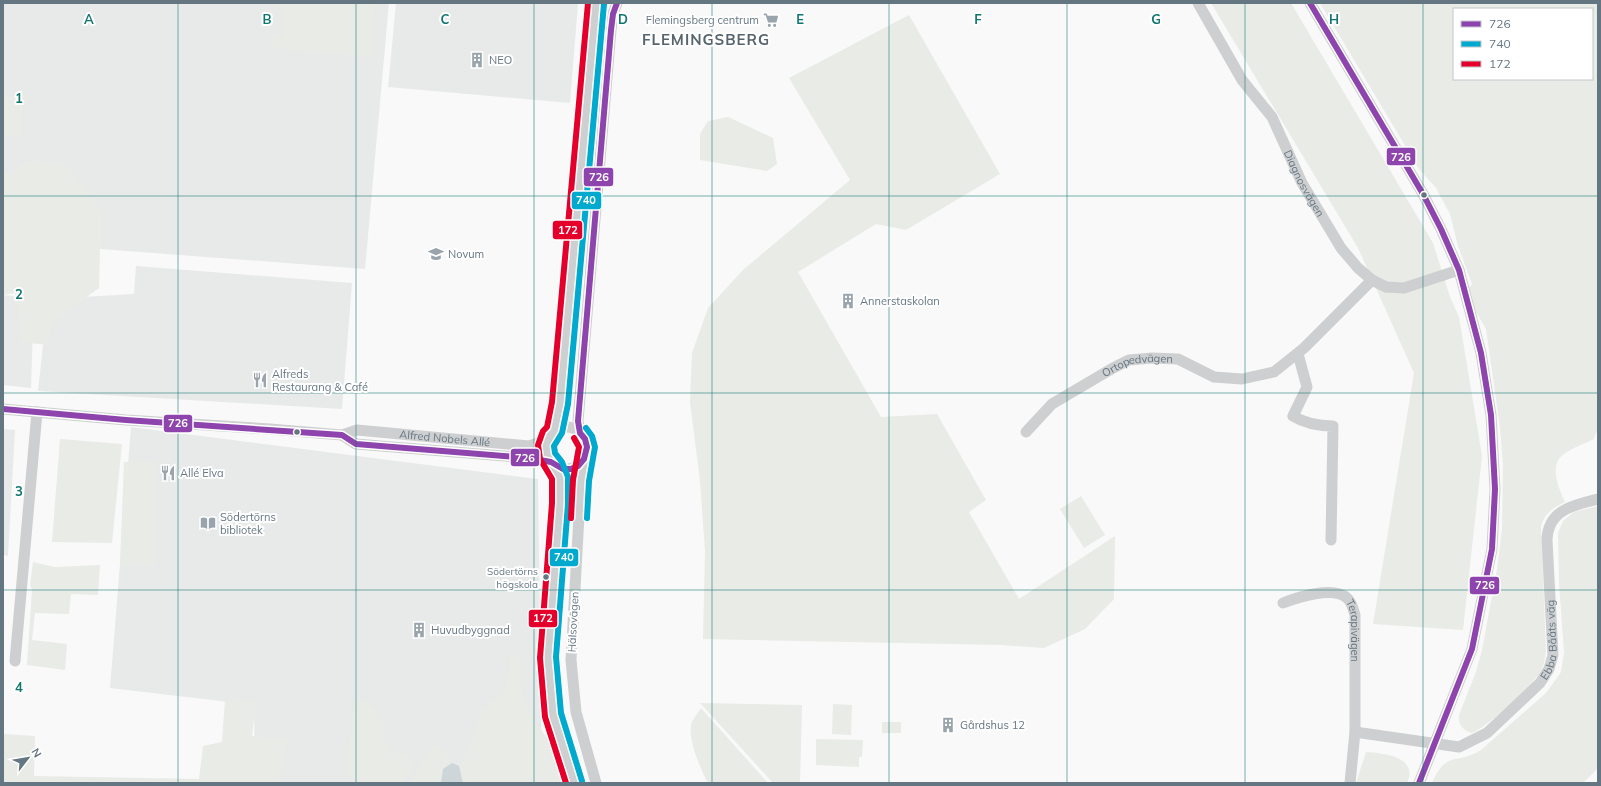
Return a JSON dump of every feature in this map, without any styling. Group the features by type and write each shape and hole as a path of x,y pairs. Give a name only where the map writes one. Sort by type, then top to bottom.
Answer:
{"street":[{"path":"596,3 560,403 554,431 547,440 546,450 553,464 563,469 572,469 578,466 587,453 586,443 580,433 578,415 599,153 611,30 617,3"},
{"name":"Diagnosvägen","path":"1198,3 1242,80 1272,117 1302,183 1341,248 1358,268 1372,280 1386,287 1404,288 1459,270"},
{"path":"1310,3 1423,194 1459,270 1481,353 1491,415 1495,489 1492,549 1472,649 1419,783"},
{"name":"Ortopedvägen","path":"1026,432 1052,404 1129,360 1152,358 1178,360 1214,377 1242,379 1274,372 1298,354 1372,280"},
{"path":"1298,354 1307,387 1293,416 1305,423 1321,426 1333,426 1331,540"},
{"name":"Alfred Nobels Allé","path":"3,409 126,420 342,435 357,430 529,446 547,440"},
{"path":"15,661 37,412"},
{"path":"554,431 569,428 580,433"},
{"name":"Alfred Nobels Allé","path":"342,435 356,444 529,458 553,464"},
{"name":"Hälsovägen","path":"584,459 581,480 571,660 576,712 596,783"},
{"name":"Hälsovägen","path":"553,464 560,477 560,503 548,657 553,715 574,783"},
{"name":"Ebba Bååts väg","path":"1436,743 1459,748 1487,733 1546,676 1553,655 1547,540 1550,524 1557,514 1566,509 1598,499"},
{"name":"Terapivägen","path":"1283,603 1312,594 1342,595 1348,599 1352,605 1355,615 1355,732 1350,783"},
{"path":"1355,732 1436,743"}],"shaded area":[{"path":"3,3 389,3 365,269 100,249 99,209 34,161 3,176"},
{"path":"275,3 375,4 371,57 271,48 272,36 283,37 285,9 275,8"},
{"name":"NEO","path":"396,3 578,3 570,103 388,87"},
{"path":"1211,3 1291,3 1433,243 1450,297 1459,317 1482,456 1463,630 1373,624 1414,373 1358,248"},
{"path":"1320,3 1598,3 1598,428 1594,439 1571,449 1559,459 1556,477 1565,502 1550,512 1542,522 1546,651 1540,672 1528,687 1508,706 1479,730 1472,733 1462,727 1459,722 1459,715 1476,672 1482,650 1497,569 1502,529 1503,466 1500,427 1486,329 1465,293 1472,284 1458,246 1450,214 1436,188 1419,169"},
{"path":"909,15 1000,174 906,230 876,224 798,272 881,417 937,414 986,500 969,512 1019,599 1115,536 1114,599 1085,629 1044,648 1001,645 703,639 705,551 700,481 690,402 692,353 708,308 743,270 850,180 789,78"},
{"path":"3,95 23,96 22,137 3,137"},
{"path":"728,117 773,138 777,164 767,171 700,160 700,134 708,121"},
{"path":"34,161 68,166 99,208 99,288 53,321 48,345 21,342 15,293 3,295 3,176"},
{"path":"136,266 352,283 342,409 38,391 48,299 134,294"},
{"path":"3,295 34,298 31,388 3,385"},
{"name":"Södertörns högskola","path":"131,427 538,479 542,783 255,783 254,705 110,688"},
{"path":"3,429 15,430 8,556 3,555"},
{"path":"60,439 122,444 112,543 52,542"},
{"path":"124,462 155,462 156,565 120,564"},
{"path":"1081,496 1105,535 1084,548 1060,509"},
{"path":"1598,506 1598,768 1583,783 1432,783 1437,772 1442,766 1448,762 1472,755 1481,750 1546,693 1561,672 1564,652 1559,583 1558,533 1563,521 1574,512"},
{"path":"33,562 54,567 100,565 98,595 71,594 69,614 35,613 32,640 67,644 65,670 27,665 32,590 30,585"},
{"path":"509,654 522,659 521,683 524,699 534,720 543,733 553,745 557,744 569,783 481,783 477,780 476,783 463,783 459,766 463,762 482,711 505,689 510,668"},
{"path":"355,697 366,702 386,724 383,737 392,755 401,751 417,764 403,783 357,783 346,770"},
{"path":"225,700 256,702 252,736 288,739 284,767 276,783 3,783 3,734 35,736 34,776 199,779 203,746 222,742"},
{"path":"700,703 802,705 800,783 773,783"},
{"path":"833,704 852,705 851,735 832,734"},
{"path":"701,708 768,783 708,783 698,762 691,736 692,722"},
{"path":"882,722 901,722 901,733 882,733"},
{"path":"816,739 863,740 862,757 859,757 859,767 816,765"},
{"path":"434,743 445,752 452,763 443,769 441,783 410,783"},
{"path":"1366,752 1390,755 1404,762 1408,767 1409,774 1407,783 1356,783"},
{"path":"452,763 459,766 463,783 441,783 443,769"}],"transit line":[{"name":"172","path":"566,783 545,717 540,658 552,503 552,479 540,459 538,445 543,431 547,427 552,402 588,3"},
{"name":"726","path":"3,409 126,420 342,435 356,444 529,458 551,462 563,469 571,469 578,466 584,459 587,447 585,439 580,433 578,421 611,30 613,14 617,3"},
{"name":"726","path":"1310,3 1423,194 1441,229 1459,270 1481,353 1491,415 1495,489 1492,549 1472,649 1419,783"},
{"name":"740","path":"582,781 561,713 556,657 568,504 568,477 562,462 555,453 554,446 562,433 568,404 604,4"},
{"name":"740","path":"586,428 592,436 595,447 589,481 587,518"},
{"name":"172","path":"571,518 573,480 579,447 574,438"}],"place":[{"name":"Flemingsberg centrum","path":"771,20"},
{"name":"NEO","path":"477,60"},
{"name":"Novum","path":"436,254"},
{"name":"Annerstaskolan","path":"848,301"},
{"name":"Alfreds Restaurang & Café","path":"260,380"},
{"name":"Allé Elva","path":"168,473"},
{"name":"Södertörns bibliotek","path":"208,523"},
{"name":"Södertörns högskola","path":"546,577"},
{"name":"Huvudbyggnad","path":"419,630"},
{"name":"Gårdshus 12","path":"948,725"}],"district":[{"name":"FLEMINGSBERG","path":"706,39"}]}
